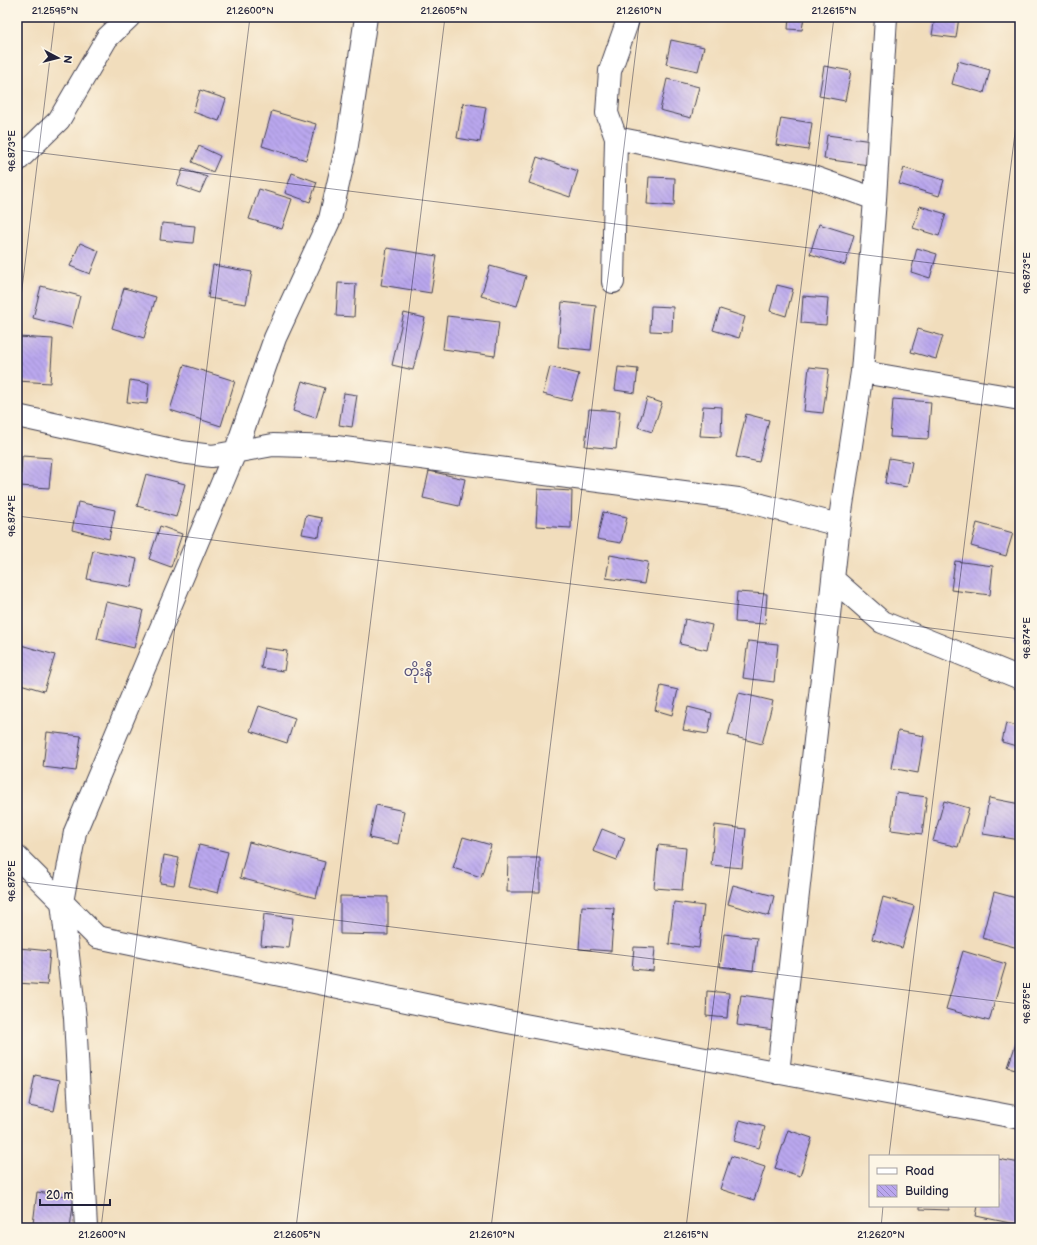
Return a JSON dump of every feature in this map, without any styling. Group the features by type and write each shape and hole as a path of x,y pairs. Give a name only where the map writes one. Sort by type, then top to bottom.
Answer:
{"street":[{"path":"17,161 59,120 107,38 129,17"},
{"path":"86,1228 75,1018 62,902 75,832 236,450 276,338 330,219 347,145 366,17"},
{"path":"613,282 616,138 607,113 610,71 629,17"},
{"path":"778,1074 839,525 862,372 875,199 886,17"},
{"path":"616,138 813,177 875,199"},
{"path":"862,372 1020,399"},
{"path":"17,416 181,452 212,456 236,450 273,445 336,447 526,470 738,499 839,525"},
{"path":"834,580 882,622 1020,678"},
{"path":"17,857 97,936 503,1021 778,1074 1020,1118"}],"building":[{"path":"789,17 804,17 802,30 788,29"},
{"path":"935,17 959,17 956,38 932,35"},
{"path":"671,40 704,47 698,71 666,64"},
{"path":"958,61 990,70 984,93 952,84"},
{"path":"824,66 851,71 845,101 819,96"},
{"path":"667,79 699,87 691,118 660,110"},
{"path":"200,90 226,99 219,121 193,112"},
{"path":"463,103 486,107 480,142 457,138"},
{"path":"272,111 316,124 306,160 262,146"},
{"path":"781,118 812,123 808,150 776,145"},
{"path":"827,135 872,141 869,165 824,159"},
{"path":"199,146 220,156 213,172 192,162"},
{"path":"537,157 578,171 570,197 529,183"},
{"path":"904,168 944,180 939,196 899,184"},
{"path":"183,169 207,177 200,193 177,185"},
{"path":"292,173 317,182 310,202 285,193"},
{"path":"649,177 675,178 674,206 647,204"},
{"path":"259,189 292,199 282,229 249,219"},
{"path":"920,206 946,214 939,236 913,228"},
{"path":"162,223 195,226 193,243 160,240"},
{"path":"819,224 854,235 845,265 810,254"},
{"path":"80,243 99,251 90,274 70,266"},
{"path":"387,248 437,256 431,293 381,285"},
{"path":"917,248 937,254 930,278 911,272"},
{"path":"213,265 252,272 246,304 208,298"},
{"path":"490,266 526,276 517,306 481,296"},
{"path":"338,283 356,284 354,317 336,316"},
{"path":"777,285 793,289 786,316 770,311"},
{"path":"41,286 80,296 72,328 33,318"},
{"path":"124,288 156,297 144,338 112,328"},
{"path":"803,296 828,298 826,325 801,323"},
{"path":"562,302 596,306 591,350 558,347"},
{"path":"651,306 673,307 672,332 650,331"},
{"path":"720,309 745,317 739,338 713,330"},
{"path":"404,313 425,318 413,370 392,365"},
{"path":"447,316 499,322 495,356 443,349"},
{"path":"918,329 943,336 936,359 911,352"},
{"path":"18,337 53,339 50,383 17,381"},
{"path":"184,365 235,381 221,426 170,410"},
{"path":"550,367 579,374 571,401 543,394"},
{"path":"618,367 638,369 635,393 615,390"},
{"path":"809,367 829,369 823,413 804,411"},
{"path":"130,380 149,383 147,404 127,402"},
{"path":"302,381 325,388 316,418 293,411"},
{"path":"344,393 357,395 352,427 339,425"},
{"path":"647,398 662,403 652,432 638,427"},
{"path":"893,399 931,402 928,439 890,437"},
{"path":"703,406 722,407 721,437 700,436"},
{"path":"589,409 620,411 616,449 585,446"},
{"path":"746,414 769,420 759,462 736,457"},
{"path":"22,456 52,458 49,488 20,486"},
{"path":"889,458 912,462 907,487 885,483"},
{"path":"429,471 465,479 459,506 423,498"},
{"path":"146,474 185,484 176,517 137,506"},
{"path":"538,489 572,491 571,528 536,526"},
{"path":"78,502 115,510 109,539 72,530"},
{"path":"603,512 627,517 621,543 597,539"},
{"path":"306,515 322,518 319,537 302,534"},
{"path":"977,523 1013,533 1006,556 971,546"},
{"path":"160,526 182,534 171,567 149,559"},
{"path":"93,550 137,559 131,587 87,579"},
{"path":"610,555 648,562 644,584 606,578"},
{"path":"955,561 993,566 990,595 951,590"},
{"path":"737,592 767,594 765,624 735,622"},
{"path":"106,602 143,610 134,648 97,639"},
{"path":"685,619 712,625 707,650 680,644"},
{"path":"1020,619 1020,642 1014,640"},
{"path":"748,641 778,644 774,682 743,678"},
{"path":"21,645 55,655 44,691 17,683 17,658"},
{"path":"264,648 287,651 284,671 261,668"},
{"path":"661,686 678,690 672,715 655,710"},
{"path":"739,693 773,701 762,744 728,735"},
{"path":"259,706 295,718 287,743 250,731"},
{"path":"688,707 712,713 708,734 683,730"},
{"path":"1006,723 1020,727 1020,747 1002,742"},
{"path":"898,731 924,736 918,773 891,768"},
{"path":"47,732 81,736 76,771 43,767"},
{"path":"896,793 927,797 922,834 891,830"},
{"path":"989,798 1020,804 1020,840 983,834"},
{"path":"944,801 969,808 958,847 933,841"},
{"path":"376,805 404,811 398,844 369,838"},
{"path":"715,825 746,829 742,868 711,865"},
{"path":"602,829 625,838 617,860 593,851"},
{"path":"463,837 491,845 481,877 453,868"},
{"path":"249,842 325,862 316,898 240,878"},
{"path":"199,845 228,852 218,893 189,886"},
{"path":"658,845 686,848 682,890 654,888"},
{"path":"164,855 179,858 174,885 160,883"},
{"path":"508,858 540,858 540,892 507,892"},
{"path":"733,885 774,896 769,916 728,904"},
{"path":"994,892 1020,899 1020,941 1018,948 982,938"},
{"path":"340,896 388,897 388,935 340,934"},
{"path":"883,897 914,906 902,948 872,939"},
{"path":"674,902 704,906 699,948 669,944"},
{"path":"582,906 614,908 611,951 579,949"},
{"path":"264,914 293,918 289,948 261,945"},
{"path":"724,934 757,938 753,971 720,967"},
{"path":"634,947 655,948 653,971 632,969"},
{"path":"19,948 50,951 47,985 17,983"},
{"path":"963,951 1006,964 989,1021 946,1009"},
{"path":"707,991 729,993 727,1018 706,1016"},
{"path":"741,995 777,1000 774,1030 737,1025"},
{"path":"1020,1032 1020,1070 1008,1067"},
{"path":"35,1075 60,1080 54,1111 29,1106"},
{"path":"740,1120 765,1127 759,1148 734,1141"},
{"path":"788,1130 812,1138 800,1176 775,1168"},
{"path":"731,1156 765,1167 754,1200 720,1189"},
{"path":"999,1159 1020,1163 1020,1225 976,1216 978,1207 999,1207"},
{"path":"37,1192 74,1197 70,1228 33,1224"},
{"path":"920,1207 949,1207 949,1210 920,1209"}],"district":[{"name":"တိုးနီ","path":"418,671"}]}
